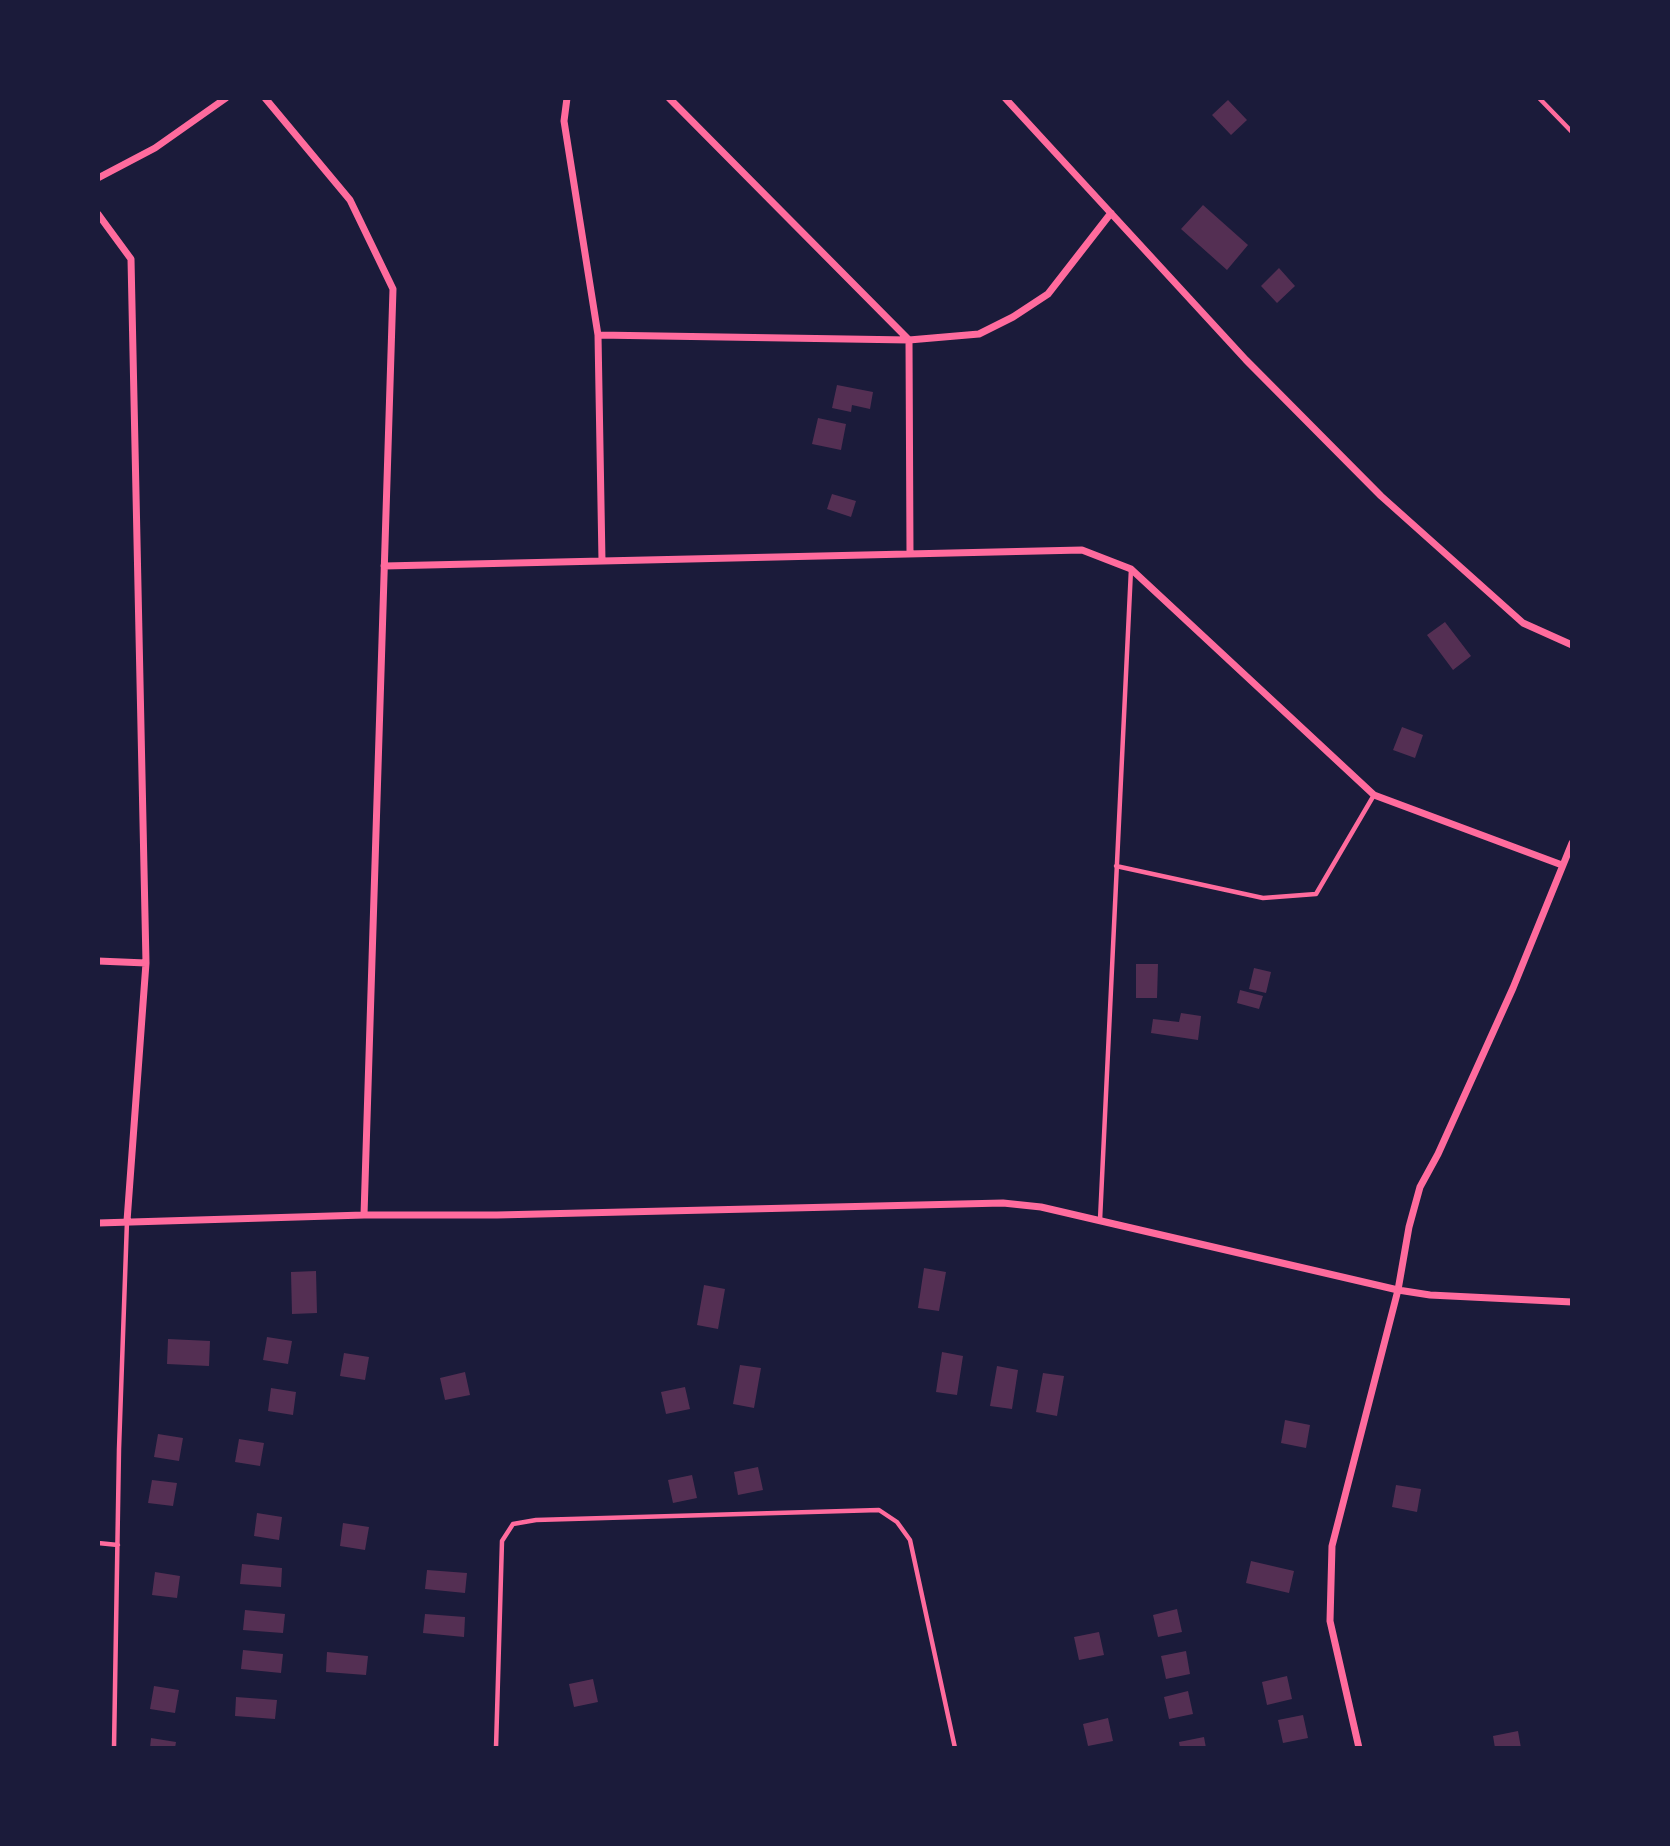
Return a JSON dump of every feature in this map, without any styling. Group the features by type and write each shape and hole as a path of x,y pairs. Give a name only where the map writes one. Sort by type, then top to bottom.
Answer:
{"street":[{"path":"98,178 155,148 226,98"},
{"path":"265,98 350,200 393,289 364,1215"},
{"path":"567,98 564,121 598,335 602,561"},
{"path":"669,98 909,340 910,554"},
{"path":"1005,98 1246,360 1381,496 1523,623 1572,645"},
{"path":"598,335 909,340 979,334 1013,317 1048,294 1111,213"},
{"path":"98,214 131,259 146,963 127,1221"},
{"path":"384,566 1082,550 1131,569 1374,795 1562,865"},
{"path":"1359,1748 1330,1621 1332,1546 1398,1290 1409,1227 1420,1187 1438,1154 1513,988 1572,843"},
{"path":"98,961 146,963"},
{"path":"98,1223 364,1215 525,1215 1003,1203 1041,1207 1398,1290 1430,1295 1572,1302"}],"lane":[{"path":"1539,98 1572,132"},
{"path":"1100,1221 1131,569"},
{"path":"1116,866 1263,898 1316,894 1374,795"},
{"path":"114,1748 127,1221"},
{"path":"496,1748 502,1541 513,1524 536,1520 879,1510 897,1521 909,1540 955,1748"},
{"path":"98,1543 118,1545"}],"building":[{"path":"1228,100 1247,120 1231,135 1212,115"},
{"path":"1203,205 1248,245 1227,270 1181,229"},
{"path":"1279,268 1295,286 1277,303 1261,286"},
{"path":"837,385 873,392 870,409 852,405 851,412 832,408"},
{"path":"818,418 846,424 841,450 812,444"},
{"path":"832,494 856,501 851,517 827,509"},
{"path":"1445,622 1471,656 1453,670 1427,635"},
{"path":"1402,727 1423,735 1415,758 1393,750"},
{"path":"1136,964 1158,964 1157,998 1136,998"},
{"path":"1254,968 1271,972 1266,993 1249,989"},
{"path":"1240,990 1263,996 1259,1009 1237,1003"},
{"path":"1181,1013 1201,1016 1198,1040 1151,1033 1153,1019 1179,1022"},
{"path":"924,1268 946,1272 939,1311 918,1308"},
{"path":"316,1271 317,1313 292,1314 291,1272"},
{"path":"704,1285 725,1289 718,1329 697,1325"},
{"path":"267,1337 292,1341 288,1364 263,1360"},
{"path":"168,1339 210,1341 209,1366 167,1364"},
{"path":"942,1352 963,1356 957,1395 936,1392"},
{"path":"344,1353 369,1357 365,1380 340,1376"},
{"path":"740,1365 761,1368 754,1408 733,1404"},
{"path":"997,1366 1018,1370 1012,1409 990,1406"},
{"path":"465,1372 470,1395 445,1400 440,1378"},
{"path":"1043,1373 1064,1376 1057,1416 1036,1412"},
{"path":"685,1387 690,1409 666,1414 661,1392"},
{"path":"271,1388 296,1392 293,1415 268,1411"},
{"path":"1285,1420 1310,1425 1306,1448 1281,1443"},
{"path":"158,1434 183,1438 179,1461 154,1457"},
{"path":"239,1439 264,1443 260,1466 235,1462"},
{"path":"758,1467 763,1490 738,1495 734,1472"},
{"path":"692,1475 697,1498 673,1503 668,1480"},
{"path":"152,1480 177,1483 173,1506 148,1503"},
{"path":"1396,1485 1421,1489 1417,1512 1392,1507"},
{"path":"257,1513 282,1517 279,1540 254,1536"},
{"path":"343,1523 369,1527 365,1550 340,1546"},
{"path":"1251,1561 1294,1571 1289,1593 1246,1583"},
{"path":"242,1564 282,1568 281,1587 240,1584"},
{"path":"427,1570 467,1573 465,1593 425,1589"},
{"path":"155,1572 180,1576 177,1598 152,1595"},
{"path":"1177,1609 1182,1632 1158,1637 1153,1615"},
{"path":"245,1610 285,1614 283,1633 243,1630"},
{"path":"425,1614 465,1617 464,1637 423,1633"},
{"path":"1099,1632 1104,1655 1079,1660 1074,1637"},
{"path":"243,1650 283,1654 281,1673 241,1669"},
{"path":"1186,1651 1190,1674 1166,1679 1161,1656"},
{"path":"327,1652 368,1656 366,1675 326,1672"},
{"path":"1287,1676 1292,1699 1267,1705 1262,1682"},
{"path":"593,1679 598,1702 574,1707 569,1684"},
{"path":"154,1686 179,1690 175,1713 150,1709"},
{"path":"1188,1691 1193,1714 1169,1719 1164,1697"},
{"path":"236,1697 277,1700 275,1719 235,1716"},
{"path":"1303,1715 1308,1738 1283,1743 1278,1720"},
{"path":"1108,1718 1113,1741 1088,1746 1083,1724"},
{"path":"1518,1731 1521,1748 1495,1748 1493,1736"},
{"path":"1204,1737 1206,1748 1180,1748 1179,1742"},
{"path":"151,1738 176,1742 175,1748 150,1748"}]}
